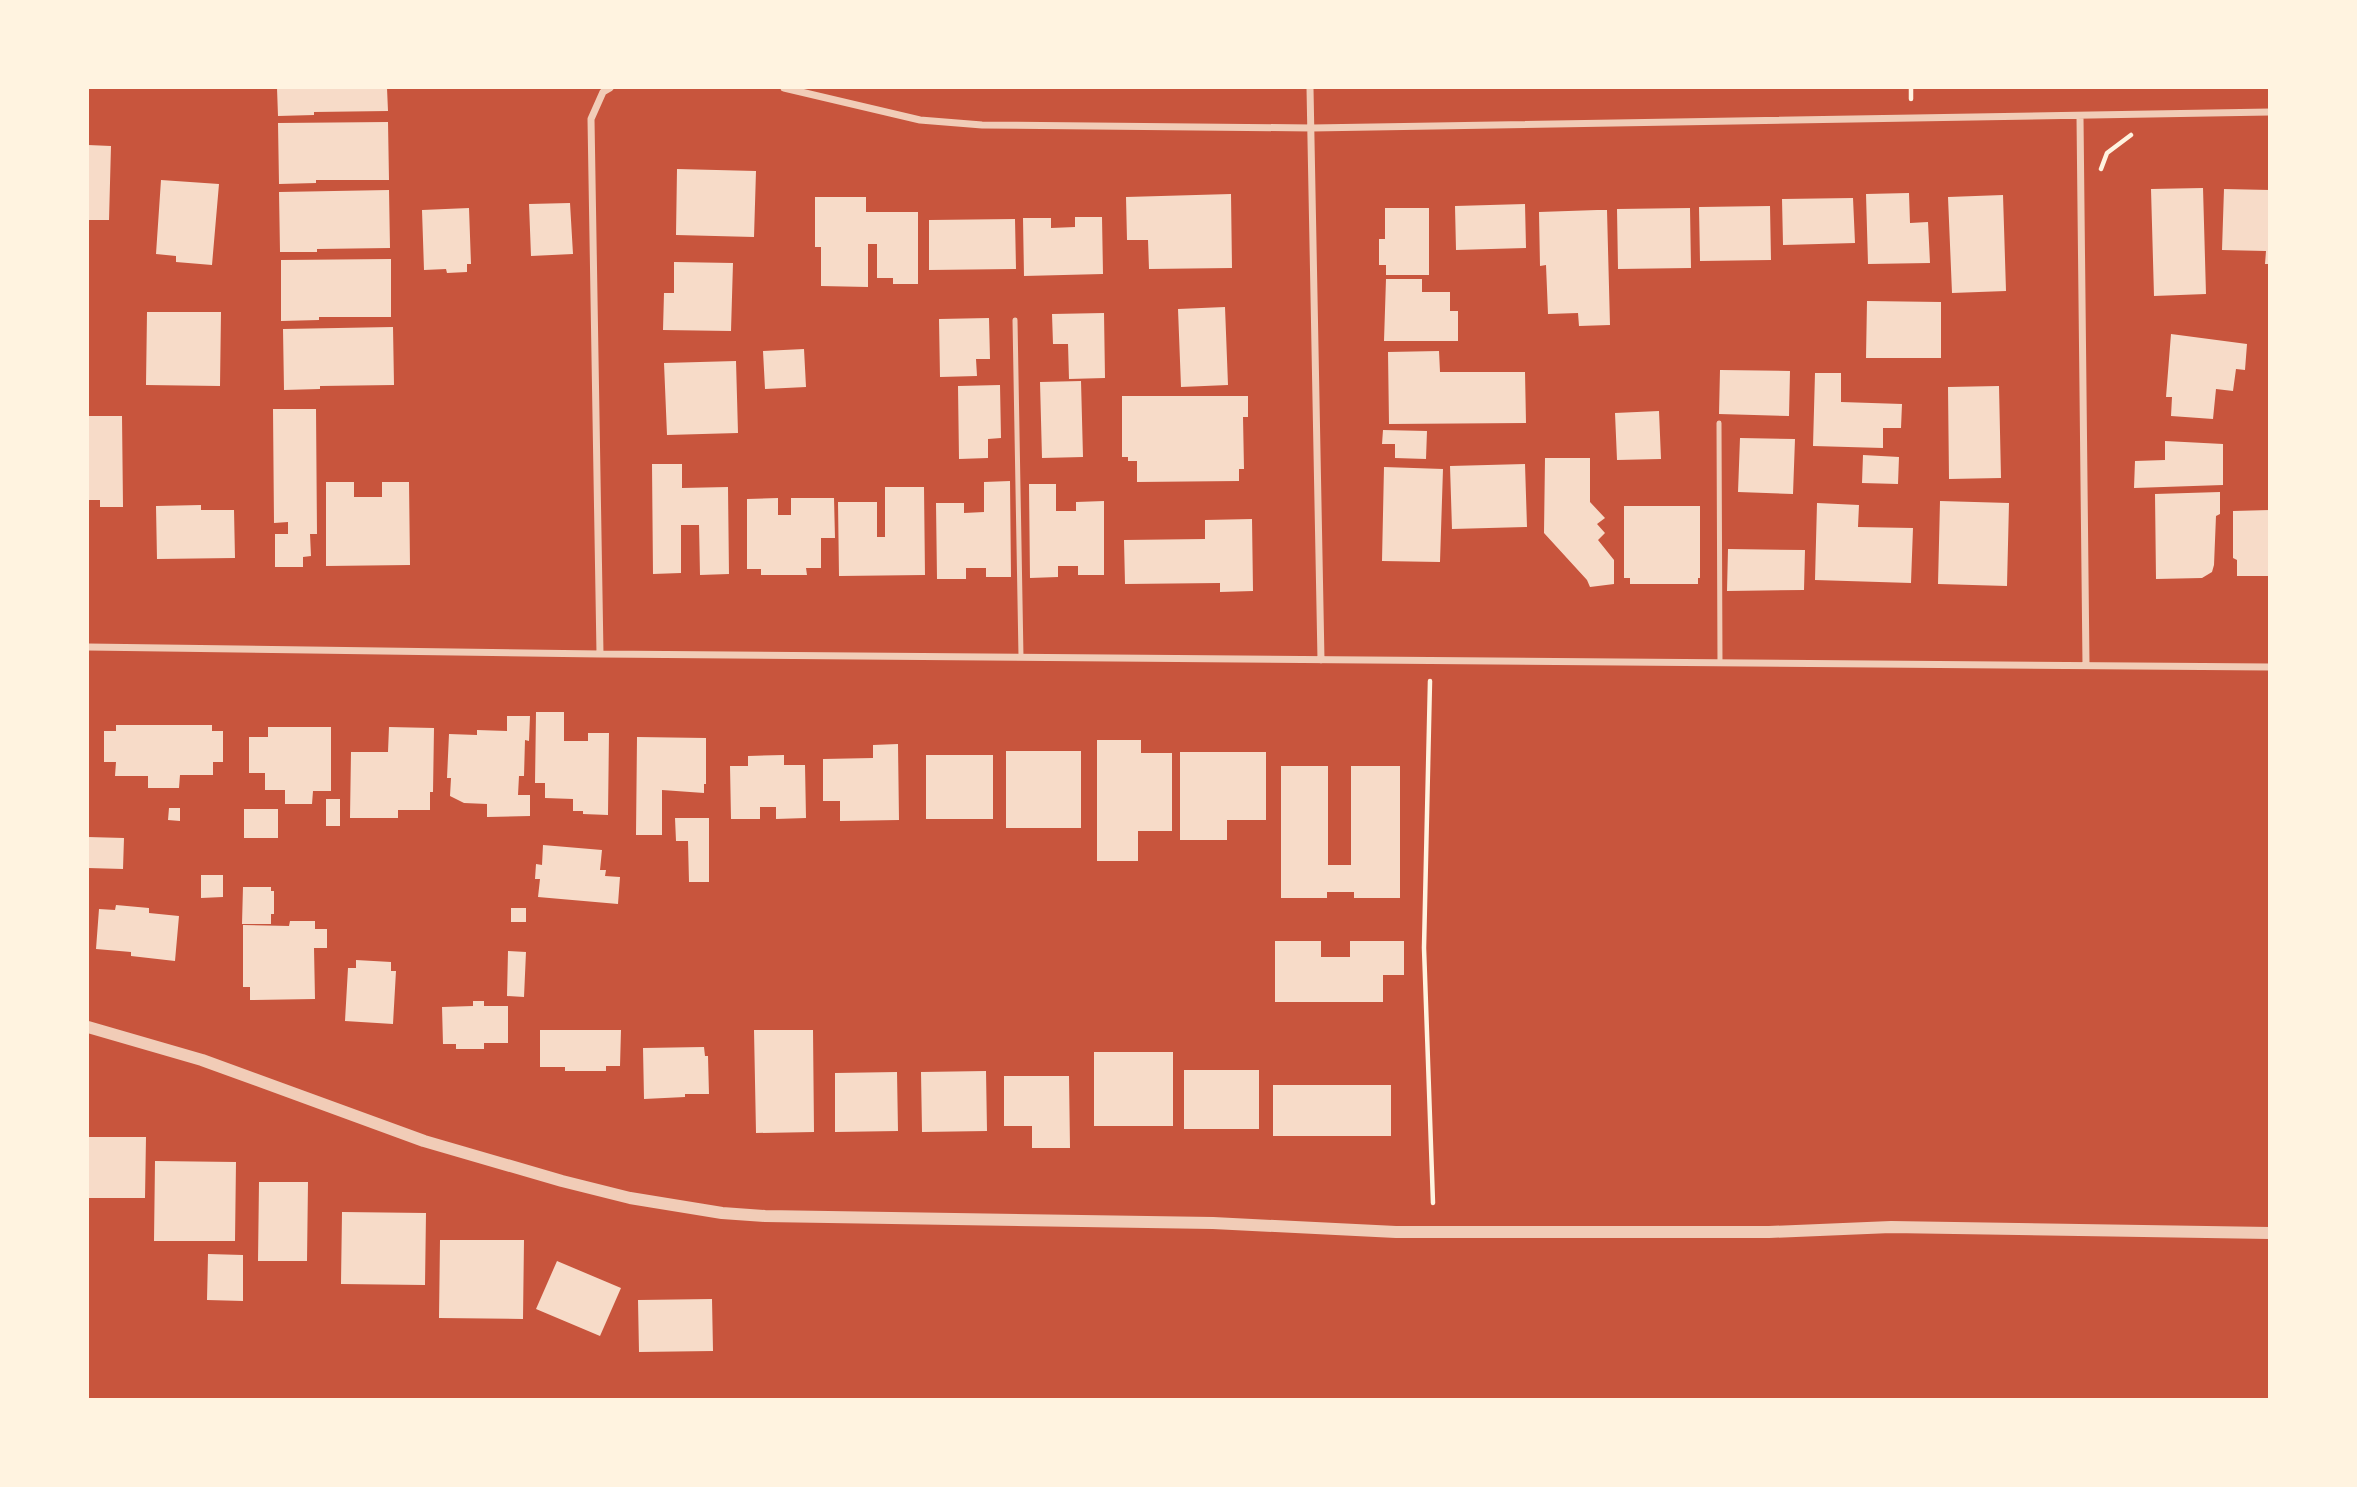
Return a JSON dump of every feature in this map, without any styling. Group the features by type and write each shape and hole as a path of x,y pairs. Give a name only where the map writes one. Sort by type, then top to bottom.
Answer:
{"street":[{"path":"600,654 591,119 603,92 610,88"},
{"path":"784,88 920,120 982,125 1312,128 2270,112"},
{"path":"1310,88 1321,660"},
{"path":"2080,117 2086,665"},
{"path":"88,647 600,654 2270,667"},
{"path":"88,1027 202,1060 449,1148 630,1199 722,1213 765,1216 1213,1223 1396,1232 1756,1232 1891,1227 2270,1233"}],"lane":[{"path":"1015,320 1021,657"},
{"path":"1719,423 1720,663"}],"path":[{"path":"2098,177 2107,153 2128,135 2139,133"},
{"path":"1430,681 1424,948 1433,1203"}],"building":[{"path":"277,88 387,88 388,111 314,112 314,115 278,116"},
{"path":"388,122 389,180 316,180 316,183 279,184 278,123"},
{"path":"88,145 111,146 109,220 88,220"},
{"path":"677,169 756,171 754,237 676,235"},
{"path":"161,180 219,184 212,265 176,262 176,256 156,254"},
{"path":"2203,188 2206,294 2154,296 2151,189"},
{"path":"2224,189 2270,190 2270,264 2265,264 2266,251 2222,250"},
{"path":"389,190 390,248 280,252 279,192"},
{"path":"1909,193 1910,223 1928,222 1930,263 1868,264 1866,194"},
{"path":"1231,194 1232,268 1149,269 1148,240 1127,240 1126,197"},
{"path":"2003,195 2006,291 1952,293 1948,197"},
{"path":"815,197 866,197 866,212 918,212 918,284 893,284 893,278 877,278 877,244 868,244 868,287 821,286 821,247 815,247"},
{"path":"1853,198 1855,243 1783,245 1782,199"},
{"path":"570,203 573,254 531,256 529,204"},
{"path":"1525,204 1526,248 1456,250 1455,206"},
{"path":"1770,206 1771,260 1700,261 1699,207"},
{"path":"469,208 471,264 467,264 467,272 424,270 422,210"},
{"path":"1385,208 1429,208 1429,275 1386,275 1386,265 1379,265 1379,239 1385,239"},
{"path":"1690,208 1691,268 1618,269 1617,209"},
{"path":"1607,210 1610,325 1579,326 1578,313 1548,314 1546,265 1540,266 1539,212"},
{"path":"1075,217 1102,217 1103,274 1024,276 1023,218 1051,218 1051,228 1075,227"},
{"path":"1015,219 1016,269 929,270 929,220"},
{"path":"391,259 391,317 319,317 319,320 281,321 281,260"},
{"path":"674,262 733,263 731,331 663,330 664,293 674,293"},
{"path":"1386,279 1422,279 1422,292 1450,292 1450,311 1458,311 1458,341 1384,341"},
{"path":"1867,301 1941,302 1941,358 1866,358"},
{"path":"1225,307 1228,385 1181,387 1178,309"},
{"path":"147,312 221,312 220,386 146,385"},
{"path":"1104,313 1105,378 1069,379 1068,344 1053,344 1052,314"},
{"path":"989,318 990,359 976,359 977,376 940,377 939,319"},
{"path":"393,327 394,385 320,386 320,389 284,390 283,329"},
{"path":"2171,334 2247,344 2245,370 2236,369 2233,391 2216,389 2213,419 2171,416 2172,397 2166,397"},
{"path":"804,349 806,387 765,389 763,351"},
{"path":"1439,351 1440,372 1525,372 1526,423 1389,424 1388,352"},
{"path":"736,361 738,433 667,435 664,363"},
{"path":"1720,370 1790,371 1789,416 1719,414"},
{"path":"1815,373 1841,373 1841,402 1902,404 1901,428 1883,428 1883,448 1813,446"},
{"path":"1081,381 1083,457 1042,458 1040,382"},
{"path":"1000,385 1001,438 988,439 988,458 959,459 958,386"},
{"path":"1999,386 2001,478 1949,479 1948,387"},
{"path":"1122,396 1248,396 1248,417 1243,417 1244,469 1239,469 1239,481 1137,482 1137,461 1128,461 1128,457 1122,457"},
{"path":"273,409 316,409 317,534 310,534 311,556 303,557 303,567 275,567 275,534 288,534 288,522 274,523"},
{"path":"1659,411 1661,459 1617,460 1615,413"},
{"path":"88,416 122,416 123,507 100,507 100,500 88,500"},
{"path":"1383,430 1427,431 1426,459 1395,458 1395,444 1382,444"},
{"path":"1740,438 1795,439 1793,494 1738,492"},
{"path":"2165,441 2223,444 2223,485 2134,488 2135,461 2165,460"},
{"path":"1863,455 1899,457 1898,484 1862,483"},
{"path":"1545,458 1590,458 1590,502 1605,518 1597,524 1605,533 1598,540 1614,560 1614,584 1590,587 1587,580 1544,533"},
{"path":"652,464 682,464 682,488 728,487 729,574 700,575 699,525 681,525 681,573 653,574"},
{"path":"1525,464 1527,527 1452,529 1450,466"},
{"path":"1384,467 1443,469 1440,562 1382,561"},
{"path":"1010,481 1011,577 986,577 986,568 966,568 966,579 937,579 936,503 964,503 964,513 984,512 984,482"},
{"path":"326,482 354,482 354,497 382,497 382,482 409,482 410,565 326,566"},
{"path":"1029,484 1056,484 1056,511 1076,511 1076,502 1104,501 1104,575 1078,575 1078,566 1058,566 1058,577 1030,578"},
{"path":"885,487 924,487 925,575 839,576 838,502 877,502 877,537 885,537"},
{"path":"2220,492 2220,514 2216,516 2212,572 2202,578 2156,579 2155,494"},
{"path":"778,498 778,515 791,515 791,498 834,498 835,538 821,538 821,568 806,568 807,575 761,575 761,569 747,569 747,499"},
{"path":"1940,501 2009,503 2007,586 1938,584"},
{"path":"1817,503 1859,505 1858,527 1913,528 1911,583 1815,580"},
{"path":"201,505 201,510 234,510 235,558 157,559 156,506"},
{"path":"1624,506 1700,506 1698,584 1630,584 1630,578 1624,578"},
{"path":"2270,510 2270,576 2237,576 2237,560 2233,558 2233,511"},
{"path":"1252,519 1253,591 1220,592 1220,583 1125,584 1124,540 1205,539 1205,520"},
{"path":"1728,549 1805,550 1804,590 1727,591"},
{"path":"536,712 564,712 564,741 588,741 588,733 609,733 608,815 573,811 573,799 545,798 545,783 535,783"},
{"path":"507,716 530,716 529,741 525,740 524,776 519,776 518,795 530,795 530,816 487,817 487,804 464,803 450,796 451,778 447,778 449,734 477,735 477,730 507,731"},
{"path":"116,725 212,725 212,731 223,731 223,762 213,762 213,775 180,775 179,788 148,788 148,776 115,776 116,762 104,762 104,731 116,731"},
{"path":"268,727 331,727 331,791 313,791 312,804 285,804 285,790 265,790 265,773 249,773 249,737 268,737"},
{"path":"389,727 434,728 433,792 430,792 430,810 398,810 398,818 350,818 351,752 388,752"},
{"path":"637,737 706,738 704,793 662,790 662,835 636,835"},
{"path":"1097,740 1141,740 1141,753 1172,753 1172,831 1138,831 1138,861 1097,861"},
{"path":"898,744 899,820 840,821 840,801 823,801 823,759 873,758 873,745"},
{"path":"1006,751 1081,751 1081,828 1006,828"},
{"path":"1180,752 1266,752 1266,820 1227,820 1227,840 1180,840"},
{"path":"784,755 784,765 805,765 806,818 776,819 776,807 760,807 760,819 731,819 730,766 748,766 748,756"},
{"path":"926,755 993,755 993,819 926,819"},
{"path":"1281,766 1328,766 1328,865 1351,865 1351,766 1400,766 1400,898 1354,898 1354,892 1327,892 1327,898 1281,898"},
{"path":"326,799 340,799 340,826 326,826"},
{"path":"169,808 180,808 180,821 168,820"},
{"path":"244,809 278,809 278,838 244,838"},
{"path":"675,818 709,818 709,882 689,882 688,841 676,841"},
{"path":"88,837 124,838 123,869 88,868"},
{"path":"543,845 602,850 600,870 606,870 605,876 620,877 618,904 538,897 540,879 535,879 536,864 542,865"},
{"path":"201,875 223,875 223,897 201,898"},
{"path":"243,887 271,887 271,891 274,891 274,914 271,914 271,924 242,924"},
{"path":"116,905 149,908 149,913 179,916 175,961 131,956 131,952 96,949 99,909 115,910"},
{"path":"511,908 526,908 526,922 511,922"},
{"path":"290,921 315,921 315,929 327,929 327,948 314,948 315,999 250,1000 250,987 243,987 243,925 289,926"},
{"path":"1275,941 1321,941 1321,957 1350,957 1350,941 1404,941 1404,975 1383,975 1383,1002 1275,1002"},
{"path":"508,951 526,952 524,997 507,996"},
{"path":"356,960 391,962 391,971 396,971 393,1024 345,1021 348,968 356,968"},
{"path":"473,1001 484,1001 484,1006 508,1006 508,1043 484,1043 484,1049 456,1049 456,1044 443,1044 442,1007 473,1006"},
{"path":"540,1030 621,1030 620,1066 606,1066 606,1071 565,1071 565,1067 540,1067"},
{"path":"754,1030 813,1030 814,1132 756,1133"},
{"path":"704,1047 705,1056 708,1056 709,1094 644,1099 643,1048"},
{"path":"1094,1052 1173,1052 1173,1126 1094,1126"},
{"path":"1184,1070 1259,1070 1259,1129 1184,1129"},
{"path":"986,1071 987,1131 922,1132 921,1072"},
{"path":"897,1072 898,1131 835,1132 835,1073"},
{"path":"1004,1076 1069,1076 1070,1148 1032,1148 1032,1126 1004,1126"},
{"path":"1273,1085 1391,1085 1391,1136 1273,1136"},
{"path":"88,1137 146,1137 145,1198 88,1198"},
{"path":"155,1161 236,1162 235,1241 154,1241"},
{"path":"259,1182 308,1182 307,1261 258,1261"},
{"path":"342,1212 426,1213 425,1285 341,1284"},
{"path":"440,1240 524,1240 523,1319 439,1318"},
{"path":"208,1254 243,1255 243,1301 207,1300"},
{"path":"557,1261 621,1288 600,1336 536,1309"},
{"path":"712,1299 713,1351 639,1352 638,1300"}]}
